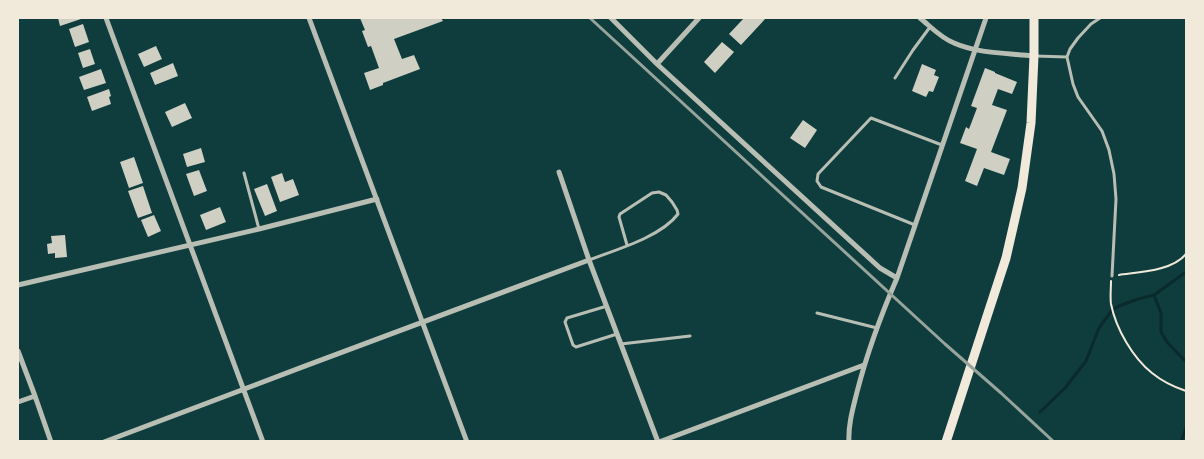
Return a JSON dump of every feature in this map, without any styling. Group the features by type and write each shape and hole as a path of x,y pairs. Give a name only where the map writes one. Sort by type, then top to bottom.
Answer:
{"main road":[{"path":"946,442 1006,258 1022,188 1030,132 1034,18"}],"street":[{"path":"106,18 263,442"},
{"path":"309,18 467,442"},
{"path":"611,18 657,64 880,268 897,278"},
{"path":"657,64 699,18"},
{"path":"920,18 938,34 953,43 975,50 1034,56"},
{"path":"849,442 848,434 852,410 864,365 897,278 986,18"},
{"path":"559,172 589,260 659,442 864,365"},
{"path":"18,284 259,229 377,199"},
{"path":"104,442 589,260"},
{"path":"18,351 51,442"},
{"path":"18,402 35,396"}],"lane":[{"path":"1100,18 1091,24 1078,38 1067,57 1078,98 1102,131 1109,150 1114,174 1116,200 1112,276"},
{"path":"895,78 930,27"},
{"path":"1034,56 1067,57"},
{"path":"915,225 822,187 817,181 818,174 871,118 942,145"},
{"path":"244,173 259,229"},
{"path":"589,260 627,245 662,229 673,220 678,214 677,210 666,195 659,192 652,193 620,214 619,217 627,245"},
{"path":"607,306 566,320 565,322 576,347 617,334"},
{"path":"817,312 877,328"},
{"path":"621,344 690,336"}],"path":[{"path":"1186,254 1176,263 1156,270 1112,276 1111,303 1119,329 1142,363 1163,381 1186,391"}],"building":[{"path":"58,18 80,18 81,19 60,26"},
{"path":"360,18 441,18 443,21 394,39 402,59 414,55 420,69 370,90 364,73 379,68 371,46 368,47 362,31 365,30"},
{"path":"744,18 766,18 741,45 729,34"},
{"path":"83,24 89,42 75,47 69,29"},
{"path":"722,42 734,52 715,73 704,62"},
{"path":"156,46 162,59 144,67 138,54"},
{"path":"90,49 95,64 83,68 78,53"},
{"path":"173,63 178,76 155,85 150,73"},
{"path":"922,64 936,70 934,75 939,77 933,92 929,91 926,97 912,91"},
{"path":"985,68 1017,82 1012,94 998,89 992,105 1007,110 991,152 1010,159 1004,175 984,168 977,186 965,181 977,149 960,143 966,127 969,129 977,108 971,106"},
{"path":"101,69 106,83 84,90 79,77"},
{"path":"109,89 111,104 92,111 87,97"},
{"path":"185,103 192,118 172,127 165,112"},
{"path":"803,120 817,130 805,148 790,138"},
{"path":"201,148 205,162 187,167 183,154"},
{"path":"134,157 143,183 129,188 120,162"},
{"path":"199,170 207,191 194,196 186,174"},
{"path":"282,173 285,182 293,179 299,195 280,202 271,177"},
{"path":"267,184 277,211 265,216 254,189"},
{"path":"143,186 152,213 138,218 128,191"},
{"path":"220,207 226,222 206,230 200,215"},
{"path":"154,215 161,231 148,237 141,220"},
{"path":"65,235 67,257 55,258 55,253 48,254 47,244 52,243 51,236"}],"waterway":[{"path":"1040,412 1065,388 1086,361 1099,328 1112,310 1138,299 1154,295 1186,272"},
{"path":"1154,295 1161,313 1161,332 1167,342 1186,362"},
{"path":"1181,442 1186,428"}],"railway":[{"path":"590,18 1054,442"}]}
